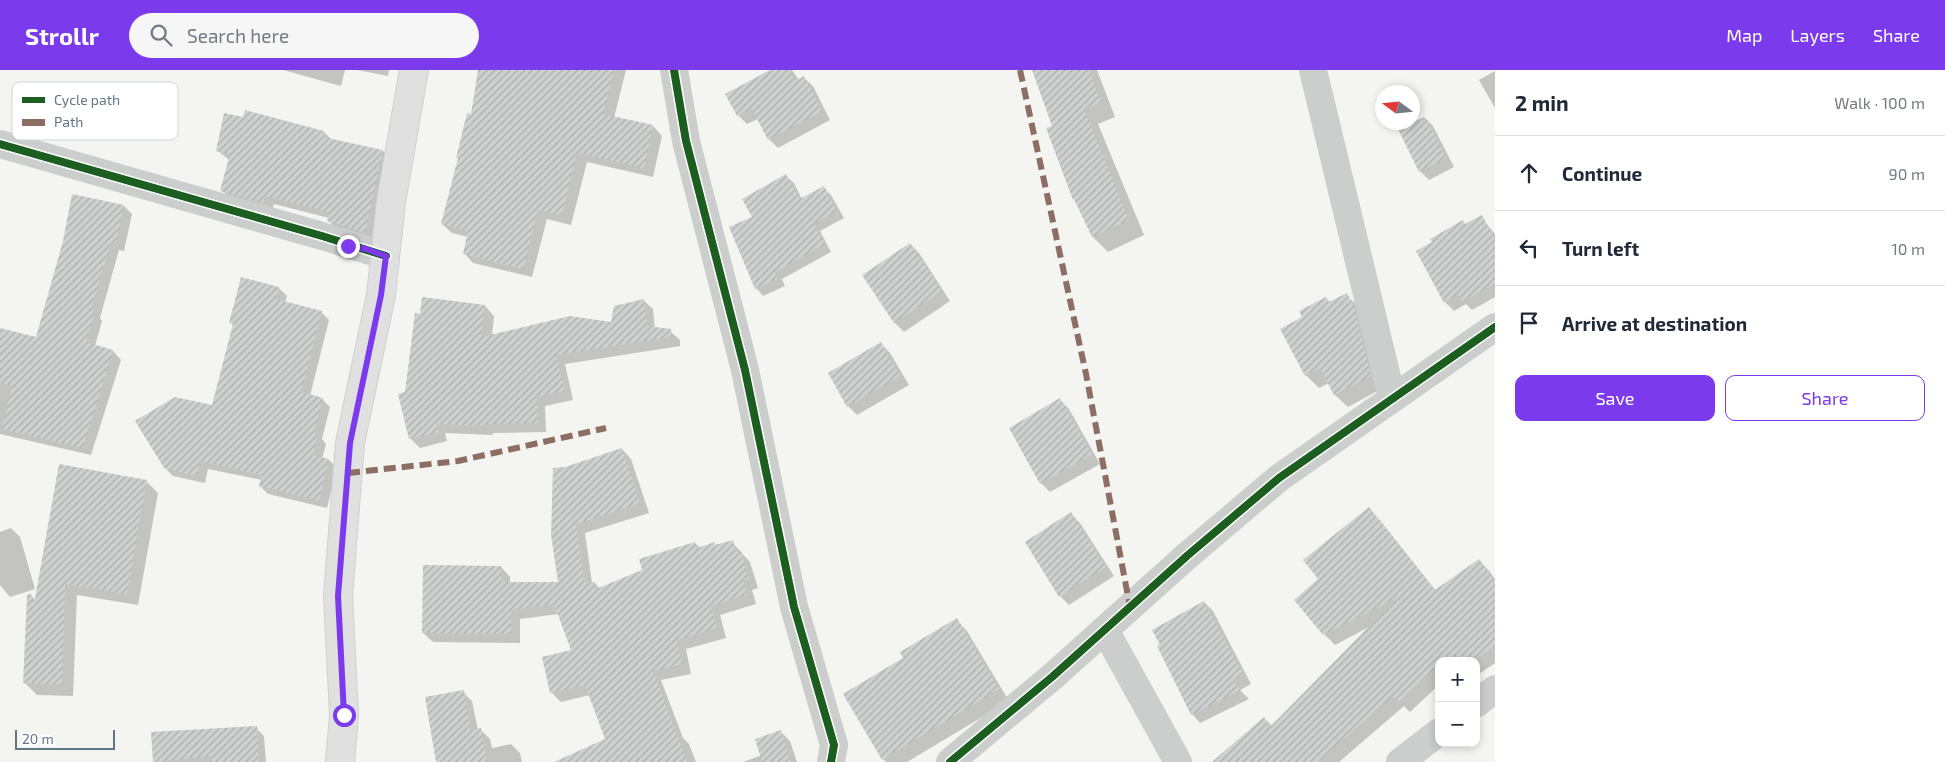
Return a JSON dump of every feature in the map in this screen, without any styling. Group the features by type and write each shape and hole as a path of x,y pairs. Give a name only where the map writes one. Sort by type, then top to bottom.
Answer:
{"main road":[{"path":"340,762 344,715 338,596 350,443 381,295 391,202 414,70"}],"street":[{"path":"674,70 686,141 745,370 794,607 834,745 831,762"},
{"path":"1313,70 1392,398"},
{"path":"0,144 386,256"},
{"path":"950,762 1279,478 1495,326"},
{"path":"1105,630 1178,762"},
{"path":"1479,702 1495,689"},
{"path":"1400,762 1435,735"}],"building":[{"path":"478,70 614,70 603,114 653,125 644,168 577,153 562,216 538,210 523,269 463,254 468,231 441,224 467,113 471,114"},
{"path":"770,70 790,70 795,81 804,76 822,111 768,140 752,109 737,116 725,94"},
{"path":"1032,70 1089,70 1101,102 1084,109 1129,220 1092,237 1073,200 1046,128 1052,126"},
{"path":"245,110 324,131 323,137 383,150 365,233 327,221 329,212 265,196 263,203 220,191 230,154 216,151 224,113 243,117"},
{"path":"1420,120 1427,120 1446,158 1419,172 1398,130 1420,130"},
{"path":"786,174 800,199 824,186 837,211 813,224 825,244 775,272 778,279 755,289 729,227 752,217 742,199"},
{"path":"72,194 124,205 116,243 111,242 91,310 95,311 86,342 113,350 83,448 2,429 12,386 0,382 0,328 36,337 63,241"},
{"path":"1482,215 1495,240 1495,284 1462,302 1459,294 1444,303 1416,251 1432,242 1430,239 1463,220 1465,224"},
{"path":"910,243 942,291 894,323 862,275"},
{"path":"241,277 279,287 276,299 322,311 301,392 323,398 314,433 318,434 313,455 329,459 319,501 259,486 262,475 200,461 197,476 164,468 135,421 175,397 212,405 233,324 229,323"},
{"path":"1347,293 1354,307 1371,376 1334,395 1320,368 1305,376 1280,329 1302,317 1299,311 1326,297 1329,302"},
{"path":"422,297 485,305 481,337 570,316 611,322 614,306 644,299 647,326 671,329 671,337 556,355 565,391 537,397 538,423 484,424 484,426 437,424 439,432 409,439 398,394 405,392 415,313 420,314"},
{"path":"881,342 900,376 847,407 828,373"},
{"path":"1060,398 1092,454 1040,484 1009,428"},
{"path":"622,448 640,503 576,524 584,582 595,582 596,589 642,570 639,559 695,542 697,548 715,542 715,545 733,540 736,552 741,551 749,579 743,581 747,595 711,606 717,628 677,640 682,664 653,671 687,762 554,762 605,739 585,685 550,693 542,657 571,650 554,604 511,610 511,634 422,633 423,565 501,566 501,582 558,582 551,535 553,468 565,467"},
{"path":"59,464 147,480 127,594 65,584 62,684 23,683 27,595 31,594 34,604"},
{"path":"1369,507 1435,590 1479,559 1495,582 1495,645 1478,657 1435,657 1435,669 1398,702 1393,696 1317,762 1212,762 1264,717 1270,727 1397,598 1323,635 1294,600 1318,579 1303,560"},
{"path":"1071,512 1106,567 1059,597 1025,542"},
{"path":"1204,601 1244,675 1233,681 1241,690 1191,715 1157,646 1160,645 1152,630"},
{"path":"957,618 999,689 882,760 843,694 903,658 900,652"},
{"path":"464,690 471,730 481,728 487,762 436,762 425,697"},
{"path":"257,726 259,762 212,762 212,756 153,762 151,732"},
{"path":"781,730 791,762 762,762 755,739"}],"marked path":[{"path":"1020,70 1086,374 1130,607"},
{"path":"348,473 458,461 606,428"}],"cycle path":[{"path":"674,70 686,141 745,370 794,607 834,745 831,762"},
{"path":"0,144 386,256"},
{"path":"950,762 1052,677 1188,555 1279,478 1495,327"}],"route":[{"path":"344,715 338,596 350,443 381,295 386,256 366,249 348,246"}]}
